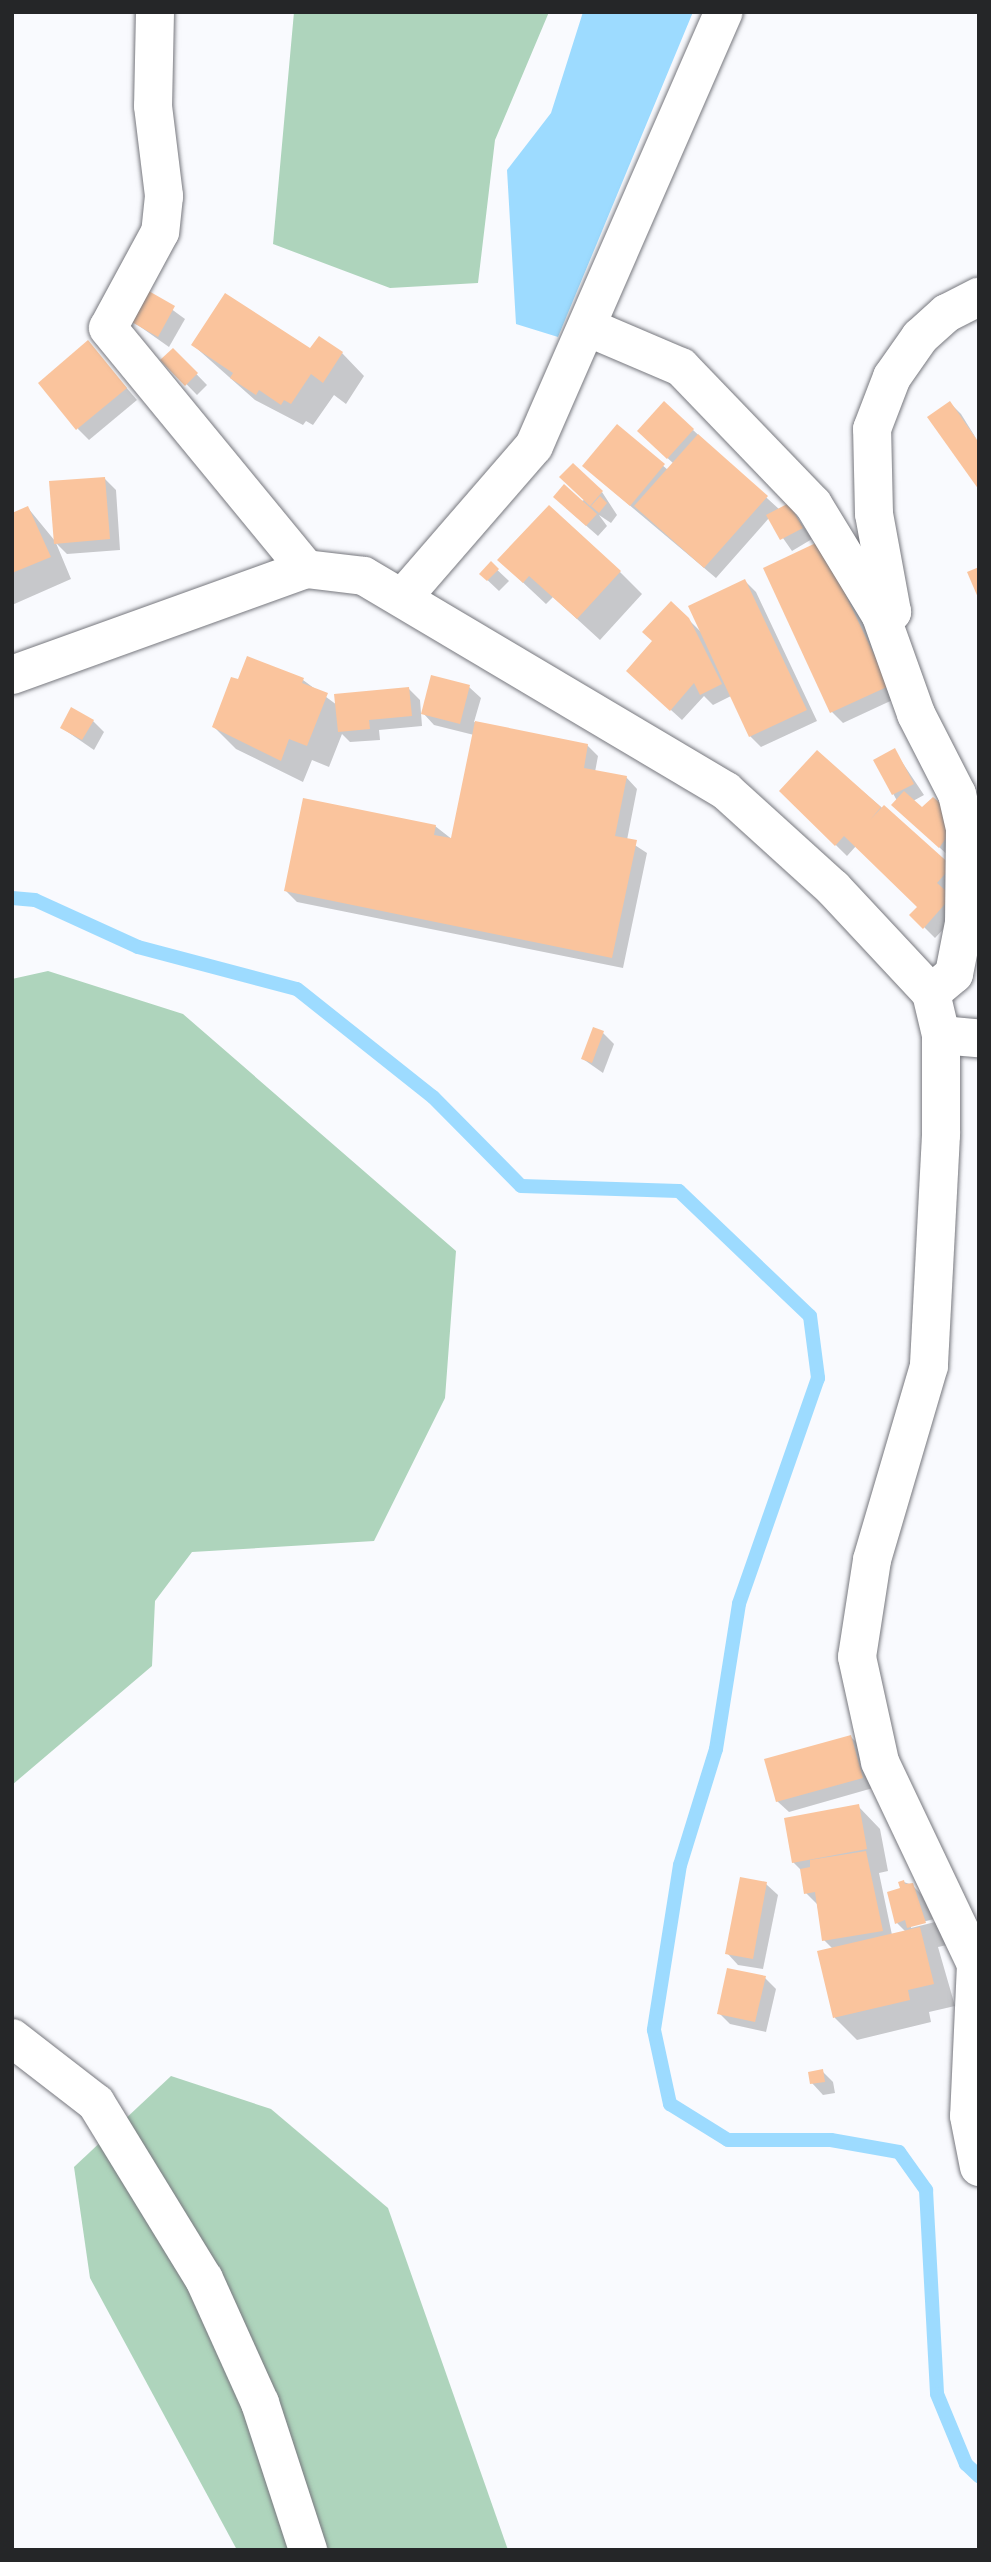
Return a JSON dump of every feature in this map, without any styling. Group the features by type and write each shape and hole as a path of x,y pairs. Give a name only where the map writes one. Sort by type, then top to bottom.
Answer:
{"street":[{"path":"155,12 153,106 164,197 160,232 108,328 306,569"},
{"path":"404,596 534,446 724,12"},
{"path":"881,616 892,612 874,514 872,429 892,377 920,337 947,313 979,297"},
{"path":"587,327 681,367 813,504 881,616 916,715 957,794 965,829 964,923 954,974 931,993"},
{"path":"12,675 306,569 364,576 404,596 726,790 833,888 931,993 941,1035 929,1366 872,1560 857,1657 880,1762 976,1964 969,2116 979,2167"},
{"path":"941,1035 979,1038"},
{"path":"12,2038 96,2103 204,2278 260,2403 308,2550"}],"green space":[{"path":"294,12 549,12 495,140 478,283 390,288 273,244"},
{"path":"48,971 183,1014 456,1251 445,1398 374,1541 192,1552 155,1601 152,1666 12,1785 12,979"},
{"path":"171,2076 271,2109 388,2208 508,2550 237,2550 90,2278 74,2167"}],"water":[{"path":"583,12 693,12 558,337 516,324 507,170 551,113"}],"building":[{"path":"147,290 175,306 158,337 130,321"},
{"path":"225,293 310,348 319,336 343,352 323,383 311,374 291,404 284,400 281,405 259,390 256,395 230,378 233,373 191,345"},
{"path":"88,340 127,388 76,430 38,383"},
{"path":"173,348 198,373 185,386 160,360"},
{"path":"664,401 694,429 667,459 637,431"},
{"path":"950,401 979,443 979,490 927,417"},
{"path":"617,424 665,464 630,506 582,466"},
{"path":"698,434 768,496 704,568 634,506"},
{"path":"573,463 603,491 590,506 559,477"},
{"path":"105,477 110,539 54,544 49,481"},
{"path":"564,484 597,514 586,526 553,497"},
{"path":"600,496 607,503 599,513 591,506"},
{"path":"789,503 803,528 780,540 766,515"},
{"path":"549,505 621,571 577,619 529,576 523,583 497,560"},
{"path":"28,506 51,557 12,573 12,513"},
{"path":"820,541 889,686 830,713 763,568"},
{"path":"491,561 499,569 487,581 479,574"},
{"path":"979,567 979,600 967,572"},
{"path":"745,579 807,710 749,737 688,606"},
{"path":"671,601 689,618 722,684 700,695 694,683 670,711 626,671 652,641 642,632"},
{"path":"247,656 304,678 302,683 328,693 307,746 289,739 281,761 212,727 231,677 238,679"},
{"path":"431,675 470,685 460,724 421,714"},
{"path":"409,687 412,716 369,720 370,729 338,732 334,694"},
{"path":"71,707 94,720 82,740 60,728"},
{"path":"475,721 588,744 584,768 627,776 615,836 637,840 612,958 284,891 303,798 436,825 434,835 451,838"},
{"path":"895,748 914,784 892,795 873,760"},
{"path":"817,750 881,807 870,820 884,805 952,866 937,883 952,896 923,929 909,915 917,907 844,836 835,846 779,791"},
{"path":"904,791 922,807 933,797 948,810 952,830 939,848 891,805"},
{"path":"593,1027 604,1031 592,1063 581,1059"},
{"path":"851,1735 863,1778 776,1802 764,1759"},
{"path":"859,1804 867,1849 792,1863 784,1818"},
{"path":"866,1851 883,1931 822,1941 815,1892 804,1894 800,1869 810,1867 810,1860"},
{"path":"740,1877 767,1882 753,1959 725,1954"},
{"path":"904,1880 905,1884 913,1883 926,1923 907,1928 905,1920 895,1924 887,1892 900,1888 898,1882"},
{"path":"920,1927 934,1984 908,1990 910,2000 833,2018 817,1951"},
{"path":"727,1968 766,1976 755,2022 717,2014"},
{"path":"823,2069 825,2082 810,2084 808,2072"}],"waterway":[{"path":"12,898 35,900 138,947 297,989 433,1097 521,1186 679,1191 810,1316 818,1378 739,1604 716,1749 680,1865 654,2030 670,2104 728,2140 831,2140 899,2152 926,2190 937,2394 966,2464 979,2476"}]}
